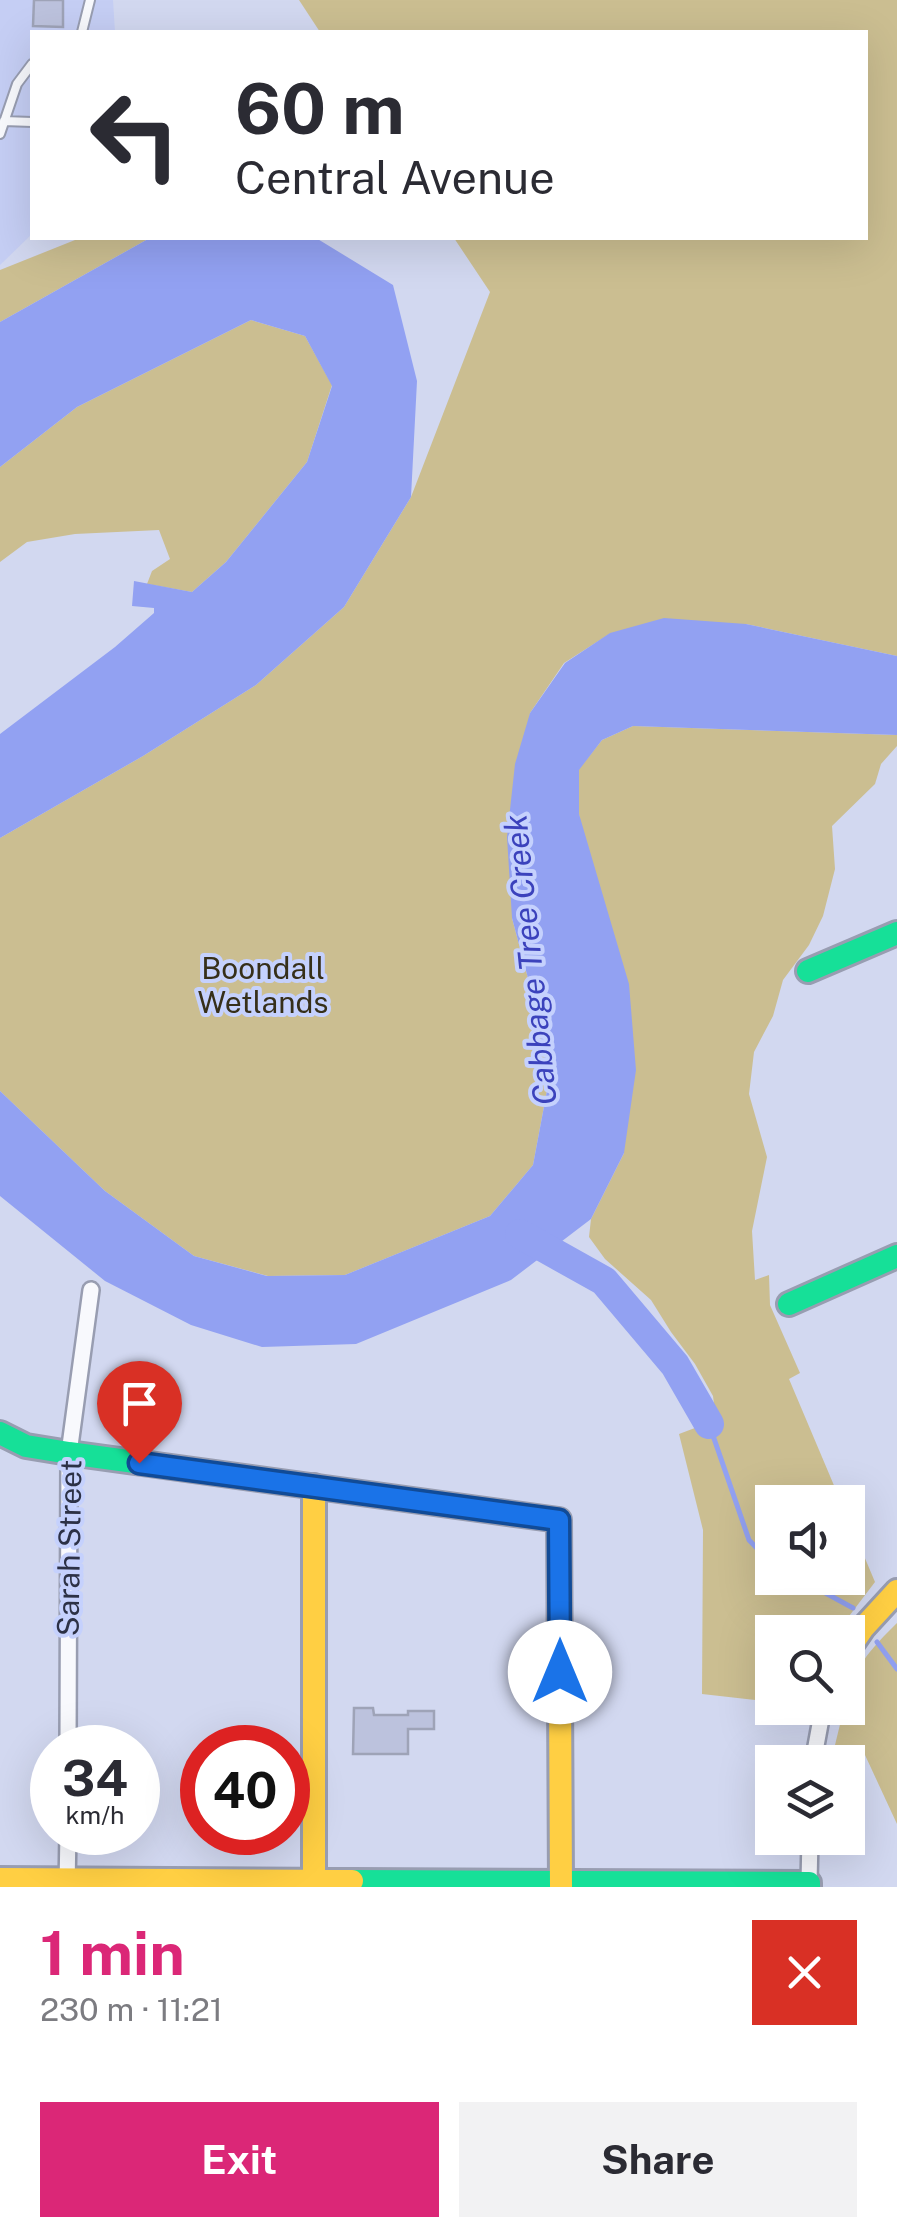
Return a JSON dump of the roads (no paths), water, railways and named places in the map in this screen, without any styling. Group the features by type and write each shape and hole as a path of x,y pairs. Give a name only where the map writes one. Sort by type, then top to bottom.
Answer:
{"street":[{"path":"808,970 897,933"},
{"path":"789,1304 897,1256"},
{"name":"Sarah Street","path":"68,1725 69,1453 90,1290"},
{"path":"0,1433 26,1446 69,1453 559,1520 561,1885"},
{"path":"314,1486 314,1884"},
{"path":"865,1626 897,1591"},
{"path":"67,1883 68,1855"},
{"path":"0,1878 67,1883 809,1885 810,1855"}],"lane":[{"path":"82,30 90,0"},
{"path":"0,134 18,84 30,67"},
{"path":"4,121 30,122"}],"water":[{"path":"146,240 319,240 393,285 417,381 411,497 344,607 256,685 0,838 0,734 154,613 154,608 132,606 134,581 192,592 226,562 307,462 332,386 305,336 251,320 77,407 0,467 0,322"},
{"name":"Cabbage Tree Creek","path":"664,618 746,624 897,656 897,735 633,726 602,740 579,770 579,814 629,984 636,1070 624,1153 591,1219 511,1280 356,1344 262,1347 191,1325 105,1281 0,1196 0,1091 105,1191 194,1256 267,1276 345,1275 490,1216 533,1165 549,1080 512,918 507,837 515,764 530,713 565,663 610,633"}],"waterway":[{"path":"520,1234 604,1281 675,1365 709,1424"},
{"path":"709,1424 749,1540 755,1546"},
{"path":"829,1595 853,1608"},
{"path":"877,1642 897,1669"}],"park label":[{"name":"Boondall Wetlands","path":"263,985"}]}
